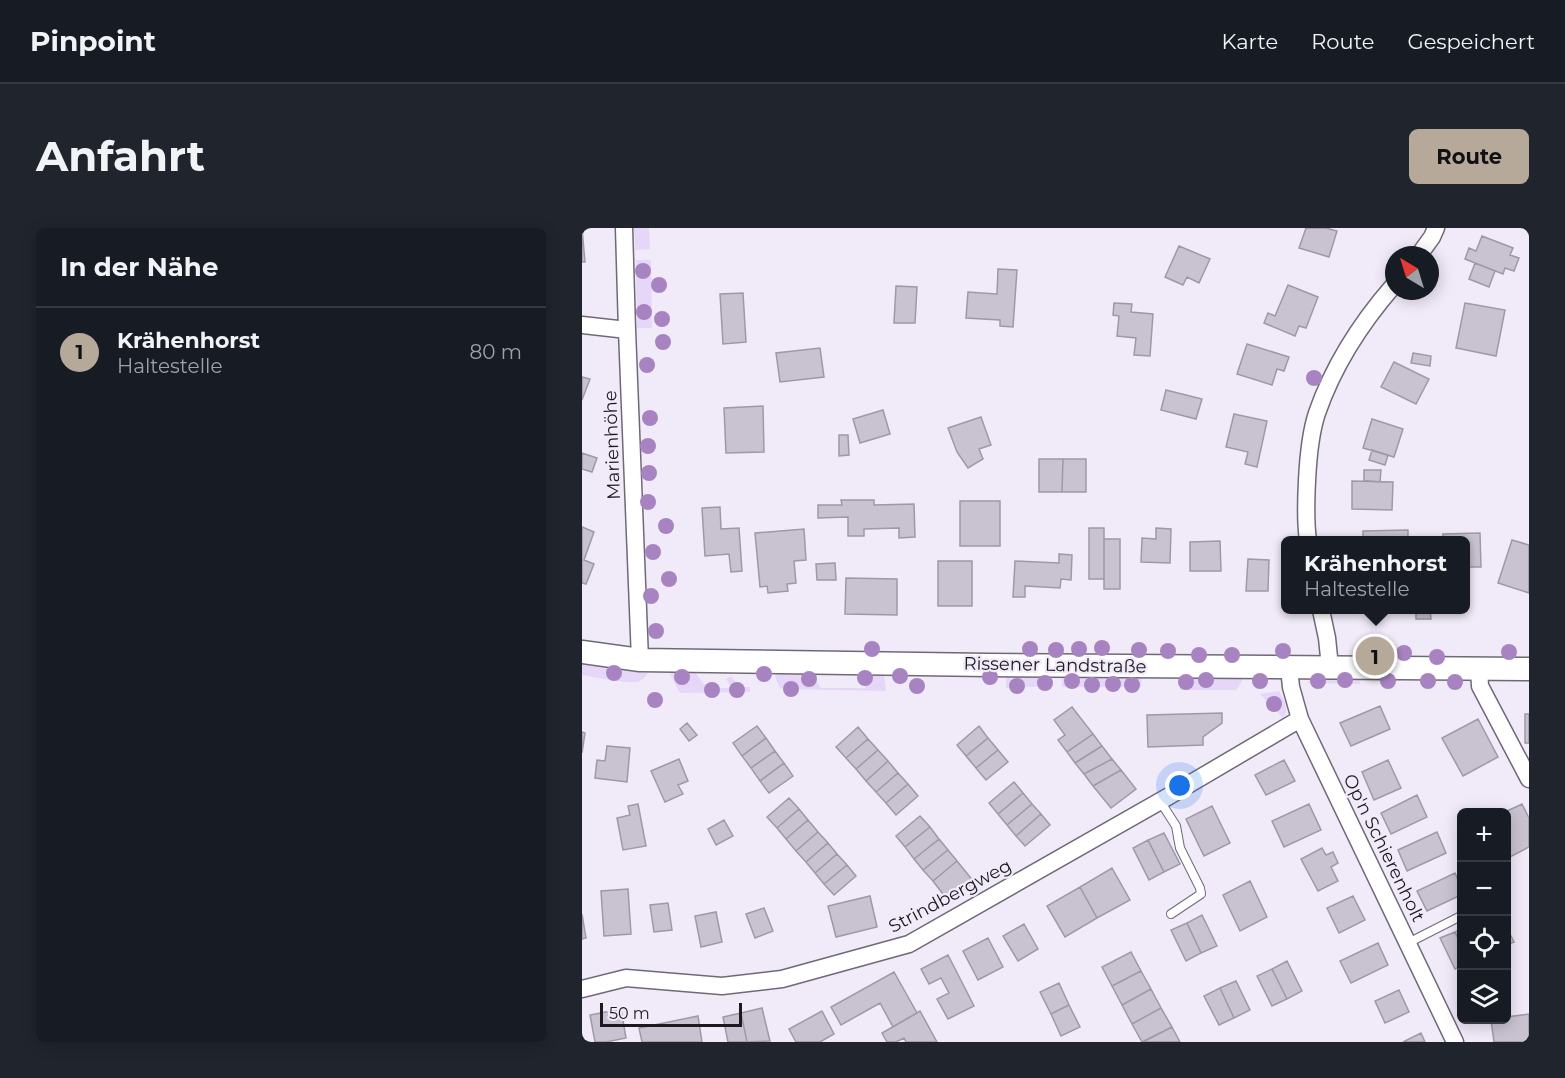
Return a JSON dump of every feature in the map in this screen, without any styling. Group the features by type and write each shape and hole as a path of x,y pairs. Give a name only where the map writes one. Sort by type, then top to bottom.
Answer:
{"main road":[{"name":"Rissener Landstraße","path":"582,652 640,660 1529,669"}],"street":[{"name":"Marienhöhe","path":"624,228 640,660"},
{"path":"1426,246 1436,228"},
{"path":"1307,536 1308,458 1316,415 1336,368 1355,333 1385,296"},
{"path":"582,325 627,330"},
{"path":"1322,614 1330,667"},
{"name":"Op'n Schierenholt","path":"1289,668 1291,687 1300,719 1455,1042"},
{"path":"1479,669 1480,686 1529,779"},
{"name":"Strindbergweg","path":"582,989 626,978 722,986 782,979 909,944 1300,719"}],"lane":[{"path":"1160,801 1176,826 1180,848 1201,894 1171,914"},
{"path":"1408,943 1457,918"}],"shaded area":[{"path":"634,228 649,228 650,249 635,250"},
{"path":"636,260 651,260 652,328 637,328"},
{"path":"582,663 648,672 637,682 619,681 582,675"},
{"path":"673,671 695,672 707,688 732,688 726,679 731,676 739,687 750,687 750,692 680,693 670,674"},
{"path":"777,672 809,672 821,688 866,688 856,672 884,674 886,691 780,688 775,677"},
{"path":"1051,674 1051,686 1006,688 1006,675"},
{"path":"1062,675 1142,675 1141,687 1062,687"},
{"path":"1180,676 1242,676 1242,681 1236,690 1180,690"},
{"path":"1361,677 1360,684 1307,683 1312,678"},
{"path":"1279,691 1286,707 1283,718 1260,694"}],"building":[{"path":"582,228 585,262 582,262"},
{"path":"1306,228 1326,228 1337,231 1329,257 1299,248"},
{"path":"1482,236 1513,248 1510,255 1519,258 1514,271 1505,268 1503,274 1465,259 1469,248 1476,251"},
{"path":"1179,246 1210,259 1199,283 1187,277 1183,285 1165,277"},
{"path":"1475,263 1495,271 1489,287 1469,279"},
{"path":"998,269 1017,270 1013,327 1000,326 1000,320 966,318 968,292 997,294"},
{"path":"1288,285 1318,297 1306,328 1299,326 1295,336 1264,323 1268,313 1275,316"},
{"path":"896,286 917,287 915,323 894,323"},
{"path":"743,293 746,342 723,344 720,294"},
{"path":"1114,303 1132,304 1131,312 1153,314 1150,356 1134,355 1136,338 1117,336 1119,316 1113,315"},
{"path":"1465,303 1505,310 1496,356 1456,348"},
{"path":"1247,344 1289,357 1284,371 1277,369 1272,385 1237,374"},
{"path":"820,348 824,377 780,382 776,353"},
{"path":"1413,353 1431,356 1430,366 1411,363"},
{"path":"1394,362 1429,379 1416,404 1381,387"},
{"path":"582,377 590,379 582,400"},
{"path":"1166,390 1202,399 1196,419 1161,410"},
{"path":"763,406 764,452 726,453 724,408"},
{"path":"883,410 890,434 860,443 853,419"},
{"path":"1234,414 1267,421 1257,467 1245,464 1248,452 1226,447"},
{"path":"981,417 991,445 979,449 983,459 968,468 957,452 948,428"},
{"path":"1372,419 1403,429 1394,457 1363,448"},
{"path":"839,435 848,435 849,455 839,456"},
{"path":"1372,450 1388,455 1385,465 1369,460"},
{"path":"582,453 597,458 592,472 582,469"},
{"path":"1039,459 1063,459 1062,492 1039,492"},
{"path":"1063,459 1086,459 1086,492 1062,492"},
{"path":"1364,470 1381,470 1380,482 1364,481"},
{"path":"1352,481 1393,482 1392,510 1352,509"},
{"path":"841,500 874,500 874,505 914,504 915,537 899,538 899,528 864,529 864,536 848,536 848,517 818,518 818,505 842,505"},
{"path":"960,501 1000,501 1000,546 960,546"},
{"path":"720,507 721,529 739,528 742,571 731,572 729,554 705,556 702,508"},
{"path":"582,527 594,532 584,560 594,564 586,584 582,583"},
{"path":"1089,528 1104,528 1104,579 1089,579"},
{"path":"1156,528 1171,529 1170,563 1141,562 1142,538 1156,539"},
{"path":"804,529 806,560 794,561 796,583 787,584 788,591 768,593 767,586 760,587 755,533"},
{"path":"1408,530 1408,536 1363,536 1363,531"},
{"path":"1480,533 1481,567 1470,567 1470,536 1443,536 1443,534"},
{"path":"1104,539 1120,539 1120,589 1104,589"},
{"path":"1512,540 1529,545 1529,593 1498,583"},
{"path":"1220,541 1221,571 1190,571 1190,542"},
{"path":"1059,554 1072,555 1071,580 1061,579 1060,588 1025,586 1025,597 1013,597 1015,561 1059,563"},
{"path":"1248,559 1269,560 1268,591 1246,591"},
{"path":"938,561 972,561 972,606 938,606"},
{"path":"835,563 836,580 817,580 816,564"},
{"path":"846,578 897,579 897,615 845,614"},
{"path":"1416,614 1430,614 1431,619 1416,619"},
{"path":"1380,706 1390,729 1351,746 1340,723"},
{"path":"1072,707 1093,734 1067,752 1058,740 1065,735 1054,720"},
{"path":"1222,713 1222,723 1203,737 1203,745 1148,747 1147,715"},
{"path":"1525,714 1529,714 1529,743 1525,743"},
{"path":"1478,719 1498,757 1463,776 1442,738"},
{"path":"687,723 697,735 689,741 680,729"},
{"path":"757,726 766,738 742,756 733,743"},
{"path":"979,726 988,738 966,756 957,745"},
{"path":"858,727 868,739 846,758 836,747"},
{"path":"582,732 585,733 582,753"},
{"path":"1093,734 1102,746 1075,763 1067,752"},
{"path":"766,738 775,751 751,768 742,756"},
{"path":"988,738 998,750 976,768 966,756"},
{"path":"868,739 878,750 856,769 846,758"},
{"path":"607,746 630,748 627,782 595,778 597,760 605,761"},
{"path":"1102,746 1112,759 1084,774 1075,763"},
{"path":"878,750 888,761 866,781 856,769"},
{"path":"998,750 1008,762 986,780 976,768"},
{"path":"775,751 784,763 760,781 751,768"},
{"path":"679,759 688,781 678,785 683,794 665,802 651,771"},
{"path":"1112,759 1121,770 1093,786 1084,774"},
{"path":"1284,760 1295,781 1266,795 1255,775"},
{"path":"1388,760 1401,788 1374,800 1362,772"},
{"path":"888,761 898,773 876,792 866,781"},
{"path":"784,763 793,776 769,793 760,781"},
{"path":"1121,770 1136,789 1111,808 1093,786"},
{"path":"898,773 908,784 886,803 876,792"},
{"path":"1014,782 1023,793 998,814 989,803"},
{"path":"908,784 918,796 896,815 886,803"},
{"path":"1023,793 1032,804 1007,825 998,814"},
{"path":"1417,795 1427,817 1391,834 1381,813"},
{"path":"789,798 799,809 777,828 767,817"},
{"path":"638,804 646,846 623,850 617,818 630,815 628,806"},
{"path":"1032,804 1041,814 1016,836 1007,825"},
{"path":"1309,804 1321,830 1284,847 1272,821"},
{"path":"1522,804 1529,818 1529,847 1511,856 1511,809"},
{"path":"1212,806 1230,843 1204,856 1186,819"},
{"path":"799,809 808,820 786,839 777,828"},
{"path":"1041,814 1050,825 1025,846 1016,836"},
{"path":"920,816 930,827 905,847 896,836"},
{"path":"724,820 733,836 716,845 708,829"},
{"path":"808,820 818,832 796,851 786,839"},
{"path":"930,827 939,839 914,859 905,847"},
{"path":"818,832 828,843 806,862 796,851"},
{"path":"1437,832 1446,853 1407,871 1398,850"},
{"path":"1164,833 1180,864 1164,872 1148,840"},
{"path":"939,839 948,850 923,870 914,859"},
{"path":"1148,840 1164,872 1149,880 1133,848"},
{"path":"828,843 837,854 815,873 806,862"},
{"path":"1322,848 1326,855 1333,852 1338,863 1331,867 1338,881 1318,891 1301,859"},
{"path":"948,850 957,861 933,881 923,870"},
{"path":"837,854 847,865 824,884 815,873"},
{"path":"957,861 974,882 949,902 933,881"},
{"path":"847,865 856,876 834,895 824,884"},
{"path":"1112,868 1130,900 1097,918 1080,887"},
{"path":"1455,873 1457,878 1457,897 1427,911 1417,891"},
{"path":"1250,881 1267,917 1240,931 1223,895"},
{"path":"1080,887 1097,918 1065,937 1047,906"},
{"path":"628,889 631,934 604,936 601,891"},
{"path":"870,896 877,927 836,937 828,906"},
{"path":"1353,896 1365,920 1339,933 1327,908"},
{"path":"668,903 672,930 654,932 650,905"},
{"path":"764,908 773,931 755,938 746,914"},
{"path":"716,912 722,942 701,947 695,916"},
{"path":"582,914 586,938 582,939"},
{"path":"1202,915 1217,946 1201,953 1187,923"},
{"path":"1187,923 1201,953 1186,961 1171,930"},
{"path":"1024,924 1038,949 1018,961 1003,936"},
{"path":"1455,932 1457,968 1455,969 1440,938"},
{"path":"988,938 1003,967 978,980 963,951"},
{"path":"1378,943 1388,965 1351,983 1340,961"},
{"path":"1131,952 1141,971 1112,986 1102,967"},
{"path":"948,955 974,1006 948,1019 937,999 949,993 941,978 929,984 921,969"},
{"path":"1287,961 1302,991 1287,999 1272,969"},
{"path":"1272,969 1287,999 1272,1006 1257,976"},
{"path":"1141,971 1151,989 1122,1005 1112,986"},
{"path":"894,972 917,1013 893,1027 880,1003 841,1025 831,1007"},
{"path":"1236,981 1250,1010 1234,1018 1220,988"},
{"path":"1059,983 1069,1005 1051,1014 1040,992"},
{"path":"1220,988 1234,1018 1219,1025 1204,996"},
{"path":"1151,989 1161,1008 1132,1024 1122,1005"},
{"path":"1399,990 1409,1012 1385,1023 1375,1001"},
{"path":"1069,1005 1080,1027 1061,1036 1051,1014"},
{"path":"762,1008 770,1041 747,1042 741,1013"},
{"path":"1161,1008 1172,1027 1142,1042 1132,1024"},
{"path":"621,1009 626,1038 595,1042 590,1015"},
{"path":"822,1011 834,1034 820,1042 796,1042 789,1029"},
{"path":"920,1011 937,1042 906,1042 904,1038 896,1042 887,1042 882,1033"},
{"path":"741,1013 747,1042 728,1042 723,1017"},
{"path":"1529,1014 1529,1042 1494,1042 1492,1024 1511,1024 1511,1016"},
{"path":"698,1016 702,1042 642,1042 639,1028"},
{"path":"1172,1027 1180,1042 1143,1042"},
{"path":"1421,1033 1425,1042 1403,1042"}],"place":[{"name":"Krähenhorst","path":"1375,656"}]}
